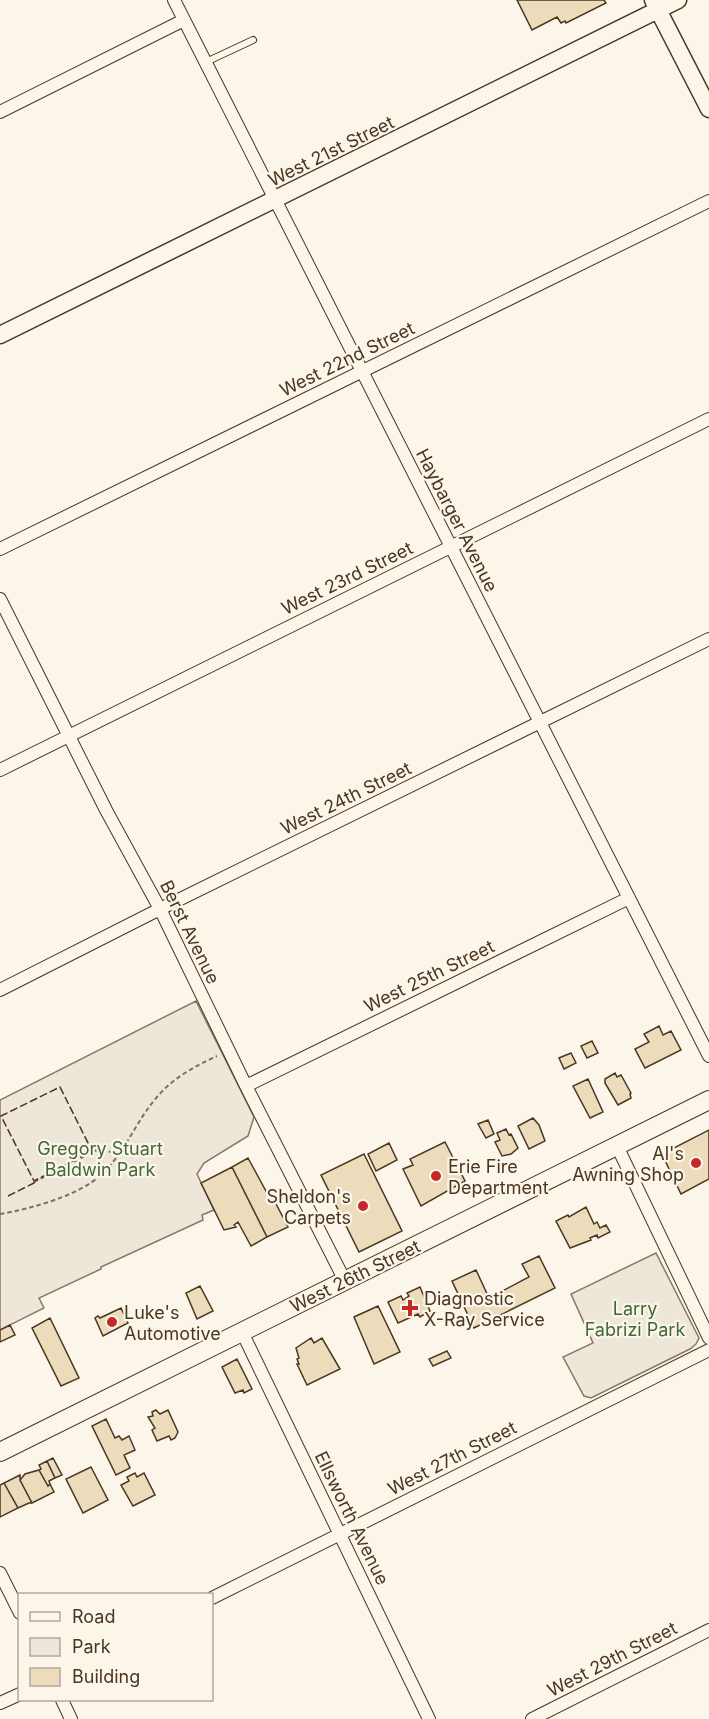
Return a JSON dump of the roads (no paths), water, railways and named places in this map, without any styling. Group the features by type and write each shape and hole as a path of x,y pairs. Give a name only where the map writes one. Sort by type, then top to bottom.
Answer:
{"main road":[{"name":"West 26th Street","path":"0,1452 709,1100"}],"street":[{"name":"Haybarger Avenue","path":"174,0 709,1056"},
{"name":"West 21st Street","path":"0,335 275,200 656,5 678,0"},
{"path":"656,5 709,109"},
{"path":"0,112 184,20"},
{"name":"West 22nd Street","path":"0,549 709,201"},
{"name":"West 23rd Street","path":"0,770 709,419"},
{"name":"Berst Avenue","path":"0,599 160,909 246,1086 345,1281"},
{"name":"West 24th Street","path":"0,990 709,639"},
{"name":"West 25th Street","path":"246,1086 629,898"},
{"path":"617,1146 709,1338"},
{"name":"Ellsworth Avenue","path":"242,1332 429,1719"},
{"name":"West 27th Street","path":"213,1598 709,1350"},
{"path":"0,1573 18,1609"},
{"name":"West 29th Street","path":"532,1719 709,1630"},
{"path":"0,1703 18,1695"},
{"path":"62,1701 71,1719"}],"lane":[{"path":"205,63 253,40"}],"place":[{"name":"Al's Awning Shop","path":"696,1163"},
{"name":"Erie Fire Department","path":"436,1176"},
{"name":"Sheldon's Carpets","path":"363,1206"},
{"name":"Diagnostic X-Ray Service","path":"410,1308"},
{"name":"Luke's Automotive","path":"112,1322"}],"park label":[{"name":"Gregory Stuart Baldwin Park","path":"100,1158"},
{"name":"Larry Fabrizi Park","path":"635,1318"}]}
